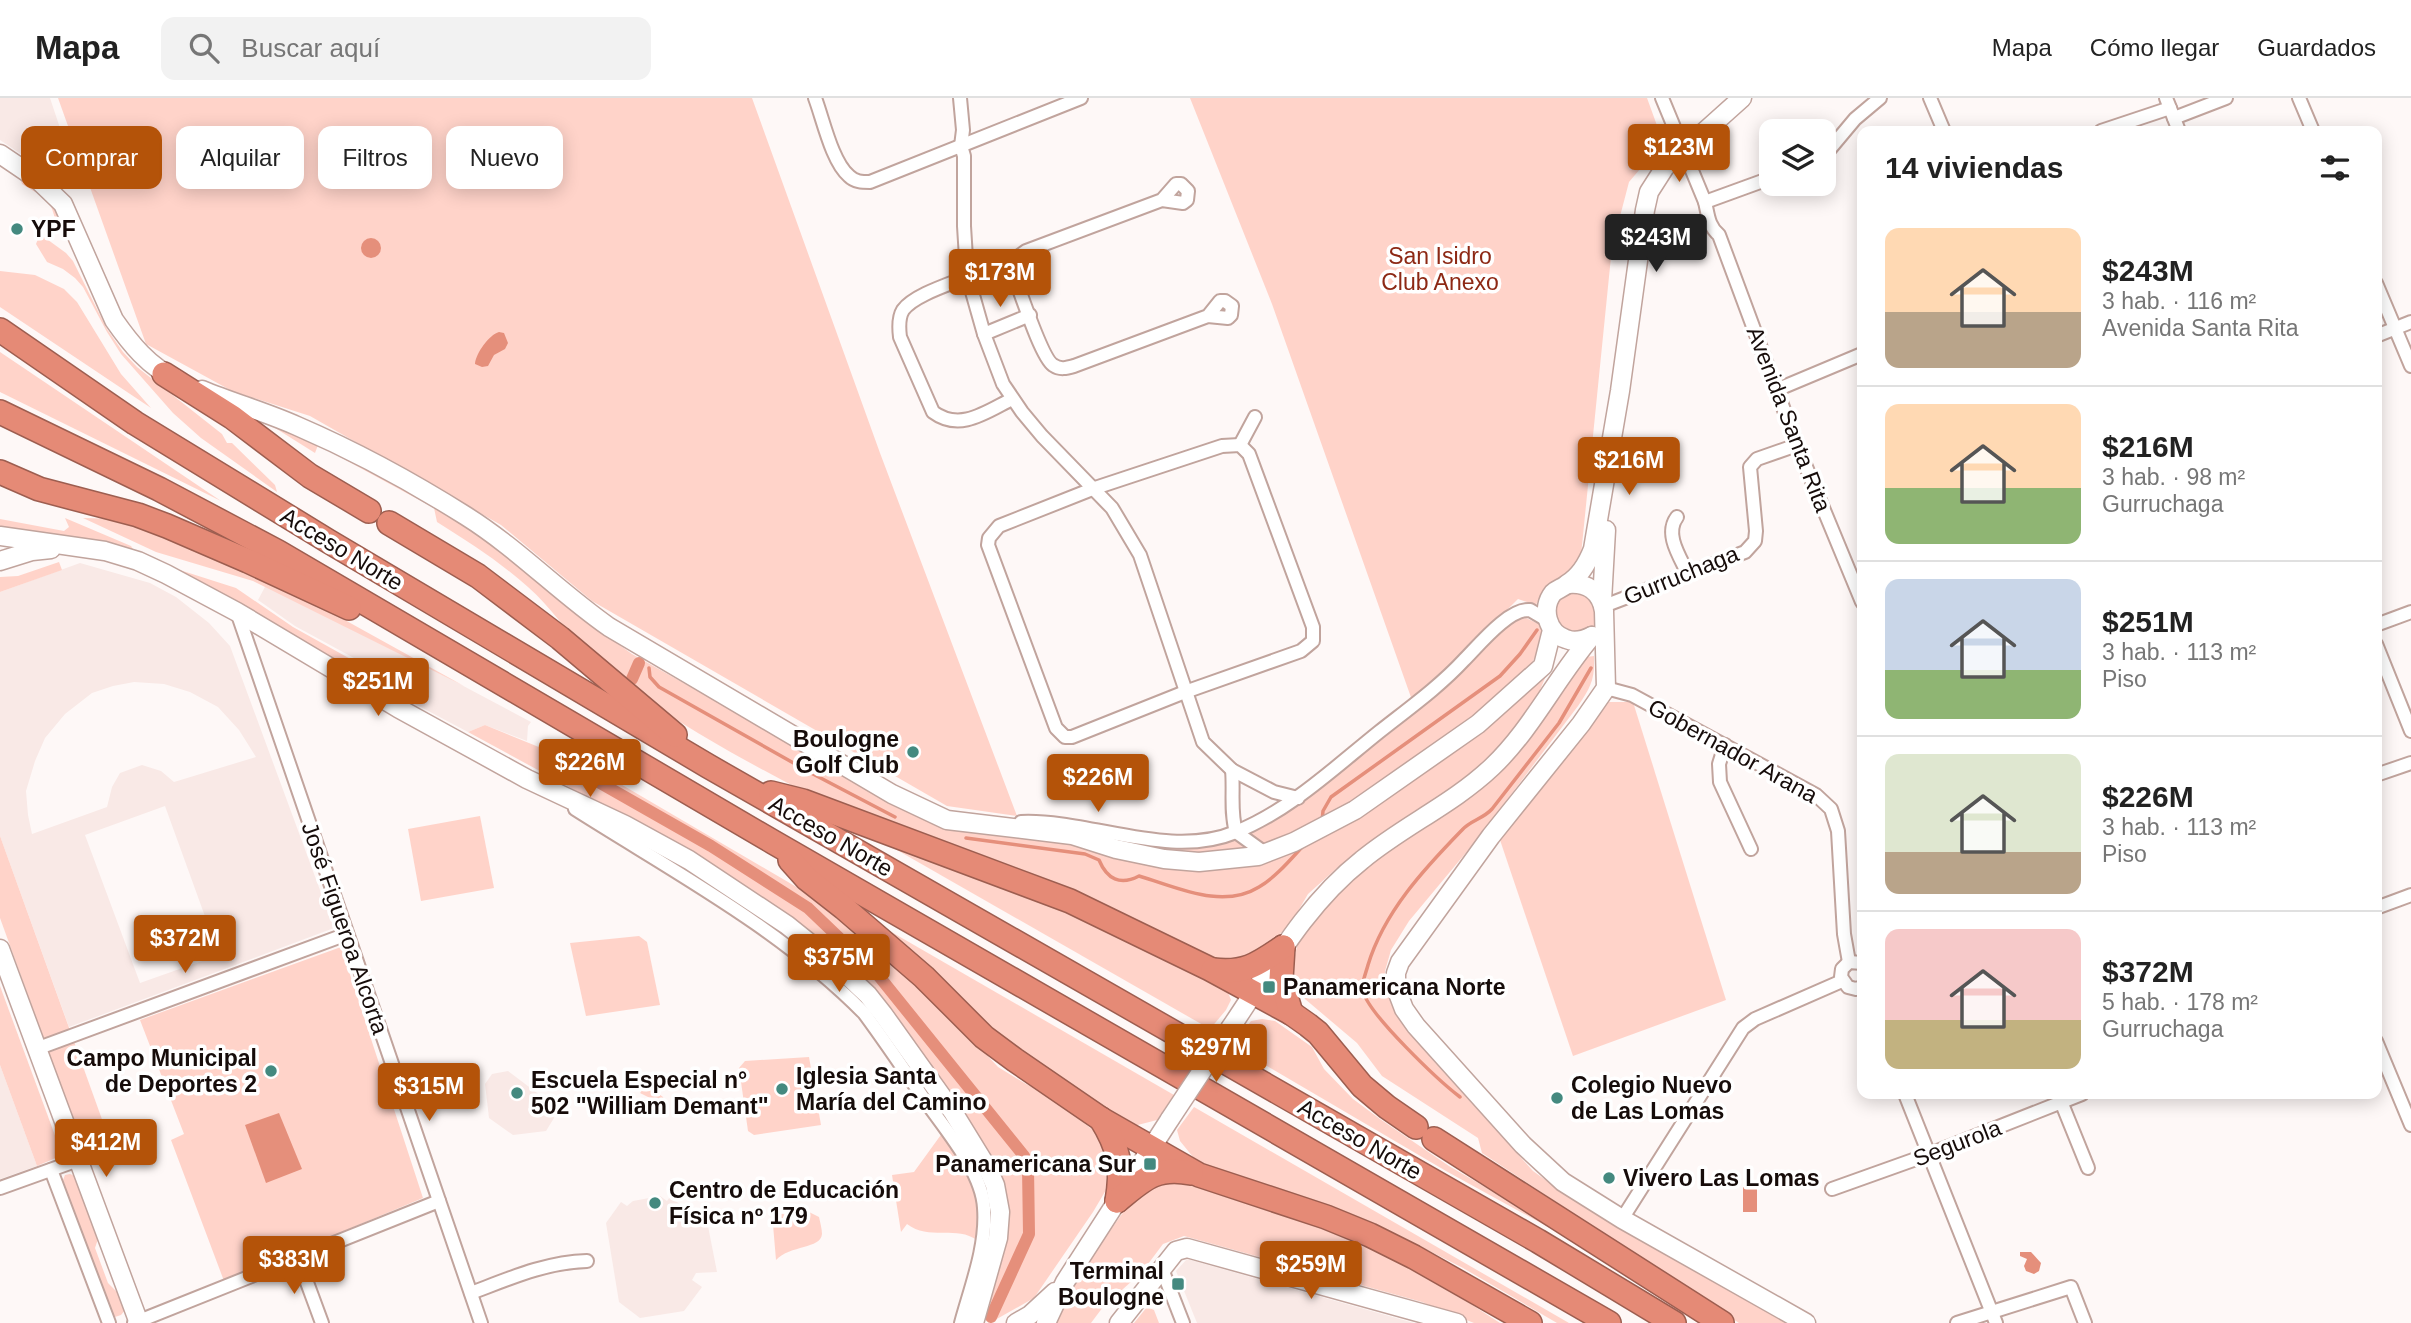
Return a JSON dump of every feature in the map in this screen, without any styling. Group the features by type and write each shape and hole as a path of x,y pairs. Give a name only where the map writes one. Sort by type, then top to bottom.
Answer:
{"highway":[{"name":"Acceso Norte","path":"0,330 135,423 229,481 708,766 1526,1234 1674,1323"},
{"path":"164,374 232,417 310,476 369,511"},
{"name":"Acceso Norte","path":"0,412 159,489 278,552 773,842 1609,1323"},
{"path":"0,472 39,489 138,515 167,526 357,612 427,637"},
{"path":"389,523 478,576 560,638 658,718 708,766"},
{"path":"741,785 803,801 1070,901 1210,969 1291,1013 1318,1033 1362,1086 1387,1107 1721,1323"},
{"path":"773,842 807,879 924,977 985,1037 1101,1119 1199,1175"},
{"path":"1210,969 1230,972 1245,970 1283,947"},
{"path":"1283,947 1281,979 1291,1013"},
{"path":"1101,1119 1114,1140 1119,1158 1120,1182 1116,1201"},
{"path":"1116,1201 1159,1171 1174,1170 1199,1175 1326,1217 1370,1235 1415,1257 1530,1323"}],"street":[{"path":"815,98 839,162 848,176 858,182 870,182 1081,98"},
{"path":"960,98 967,276 984,334 1003,384 1042,436 1112,508 1140,555 1203,741 1232,770 1266,789 1298,798"},
{"name":"Avenida Santa Rita","path":"1662,98 1706,204 1713,230 1719,235 1797,445 1856,568"},
{"path":"1556,685 1558,669 1548,602 1588,561 1593,549 1620,391 1649,192 1665,167 1742,98"},
{"path":"1836,141 1854,119 1880,98"},
{"path":"1930,98 1942,126"},
{"path":"2117,126 2170,108 2226,98"},
{"path":"2300,98 2311,126"},
{"path":"2170,108 2177,126"},
{"path":"0,154 37,179 62,204 114,320 135,348 164,374 297,426 376,465 466,516 508,544 579,606 609,627 891,793 935,816 965,824 1072,835 1116,849 1164,859 1199,862 1265,853 1294,842 1355,810 1478,723 1533,677 1542,666 1550,627"},
{"path":"1706,204 1759,182"},
{"path":"1162,200 1020,254 1013,266 1013,273 1045,356 1050,363 1062,369 1208,316"},
{"path":"967,276 914,301 904,310 899,328 900,337 933,412 941,418 951,422 967,421 1012,399"},
{"path":"2382,296 2411,366"},
{"path":"984,334 1030,315"},
{"path":"2382,334 2411,322"},
{"path":"1776,390 1857,356"},
{"path":"1046,1323 1065,1282 1116,1201 1312,907 1362,859 1453,799 1492,767 1527,729 1603,620 1605,544 1620,391"},
{"path":"1240,444 1255,417"},
{"path":"1240,444 1249,454 1313,627 1313,641 1301,651 1185,692 1072,737 1065,737 1056,727 988,545 989,538 999,526 1095,488 1222,446 1240,444"},
{"name":"Gurruchaga","path":"1603,606 1745,552 1755,541 1756,531 1750,467 1757,459 1797,445"},
{"path":"1677,517 1672,524 1671,534 1688,574"},
{"path":"0,536 105,551 138,561 237,612 398,708 539,786 683,874 799,956 864,1013 962,1154 979,1184 984,1204 983,1231 961,1323"},
{"path":"0,561 32,551 65,547"},
{"path":"1568,584 1586,585 1594,590 1603,606 1606,688 1581,724 1491,836 1409,948 1396,973 1396,988 1404,1009 1416,1026 1523,1145 1563,1182 1622,1219 1806,1323"},
{"path":"965,824 1041,822 1169,841 1205,841 1236,832 1298,798 1452,672 1514,613 1530,610 1566,639 1575,641 1592,636"},
{"name":"José Figueroa Alcorta","path":"237,612 481,1323"},
{"path":"2382,623 2411,612"},
{"path":"2382,660 2411,731"},
{"name":"Gobernador Arana","path":"1606,688 1632,695 1816,795 1831,809 1838,831 1844,934 1855,963"},
{"path":"1725,746 1719,764 1720,782 1751,849"},
{"path":"2382,773 2411,763"},
{"path":"1232,770 1236,832 1265,853"},
{"path":"539,786 636,831 734,888 796,932 870,997 953,1112 995,1185 1000,1212 999,1237 974,1323"},
{"path":"2382,906 2411,895"},
{"path":"36,1049 346,933"},
{"path":"0,948 139,1323"},
{"path":"1842,981 1842,969 1855,963"},
{"path":"1622,1219 1743,1028 1755,1019 1842,981"},
{"path":"1842,981 1852,989 1857,989"},
{"path":"2382,1055 2411,1125"},
{"path":"1907,1099 1994,1317"},
{"name":"Segurola","path":"1832,1189 1930,1154 2058,1099"},
{"path":"2060,1099 2088,1168"},
{"path":"0,1188 78,1160"},
{"path":"51,1170 109,1323"},
{"path":"130,1323 139,1323 439,1201"},
{"path":"1119,1323 1176,1251 1187,1248 1457,1323"},
{"path":"298,1258 322,1323"},
{"path":"471,1293 531,1271 569,1261 587,1261"},
{"path":"1107,1323 1128,1297 1162,1269"},
{"path":"1162,1269 1183,1323"},
{"path":"1016,1323 1030,1315 1065,1282"},
{"path":"1957,1323 1994,1317 2071,1287 2085,1323"}],"shaded area":[{"path":"0,98 50,98 59,126 21,126 21,154 0,140"},
{"path":"371,238 378,241 381,248 378,255 371,258 364,255 361,248 364,241"},
{"path":"499,332 504,333 508,343 505,349 494,355 488,366 475,364 484,345"},
{"path":"80,563 150,583 176,597 209,623 230,646 334,928 69,1027 0,836 0,592","holes":["134,682 164,684 190,692 218,707 239,730 256,757 174,782 161,771 142,765 120,773 112,787 107,807 32,834 26,791 45,738 65,714 92,693","165,806 219,955 140,983 85,835"]},
{"path":"266,585 531,722 528,726 527,741 485,725 468,732 381,686 376,670 295,626 258,600"},
{"path":"0,1065 37,1166 0,1179"},
{"path":"508,1071 549,1102 554,1118 546,1131 513,1135 489,1118 485,1084 492,1074"},
{"path":"279,1113 302,1169 266,1183 245,1125"},
{"path":"1743,1187 1757,1187 1757,1212 1743,1212"},
{"path":"660,1196 667,1201 670,1197 703,1221 707,1221 717,1272 696,1273 692,1280 702,1287 684,1311 640,1318 619,1302 606,1223 621,1202 627,1206 633,1201"},
{"path":"2020,1252 2031,1252 2041,1263 2039,1271 2034,1274 2026,1271 2024,1266 2027,1259 2020,1256"},
{"path":"1187,1259 1414,1323 1197,1323 1176,1271"}],"green space":[{"name":"Boulogne Golf Club","path":"58,98 752,98 880,453 1017,816 947,806 592,601 501,525 310,416 232,391 146,344 91,189 162,189 162,126 68,126"},
{"name":"San Isidro Club Anexo","path":"1190,98 1647,98 1663,142 1629,182 1612,247 1581,555 1566,575 1545,587 1536,605 1518,599 1413,703 1272,304"},
{"path":"30,189 36,189 51,202 61,217 69,237 67,240 60,232 47,201"},
{"path":"44,237 73,261 107,329 123,352 137,367 222,434 227,443 232,443 275,485 277,492 201,438 173,413 121,354 83,287 63,269 47,262 36,244 38,239"},
{"path":"0,271 35,275 64,289 77,302 121,374 151,408 0,307"},
{"path":"0,352 221,501 0,392"},
{"path":"264,421 358,461 469,525 579,616 632,654 940,827 1077,842 1136,859 1296,845 1551,664 1540,690 1541,695 1520,726 1490,758 1455,788 1394,826 1337,868 1308,894 1282,932 1250,960 1218,964 813,797 725,749 668,714 614,675 581,645 528,587 437,522 434,508 318,445 315,453"},
{"path":"65,518 131,546 136,554 0,530 0,519 64,531 69,527"},
{"path":"83,518 122,519 260,573 464,686 253,581 156,552"},
{"path":"59,562 62,570 0,592 0,577 18,576"},
{"path":"164,565 236,588 293,627 372,671 377,685"},
{"path":"1576,591 1591,598 1598,613 1591,628 1576,635 1561,628 1554,613 1561,598"},
{"path":"1526,618 1539,624 1542,631 1538,652 1530,666 1477,720 1353,807 1256,852 1200,857 1117,841 1201,848 1236,838 1332,777 1398,727 1461,672 1515,619"},
{"path":"1594,656 1591,682 1578,706 1479,837 1409,921 1391,950 1385,971 1385,989 1396,1014 1431,1058 1533,1171 1610,1219 1793,1323 1739,1323 1482,1153 1478,1138 1382,1076 1357,1043 1305,999 1294,981 1293,964 1301,930 1344,881 1459,800 1586,657"},
{"path":"1609,702 1633,702 1726,1000 1573,1056 1500,840"},
{"path":"485,725 600,772 829,906 941,1006 998,1067 1047,1094 1098,1134 1108,1158 1106,1190 1034,1298 995,1320 986,1317 1004,1208 882,1004 617,813 468,732"},
{"path":"480,816 494,888 421,901 408,829"},
{"path":"862,830 1074,910 1225,985 1231,1000 1210,1029"},
{"path":"0,836 108,1136 88,1142 79,1136 0,918"},
{"path":"862,915 1174,1095 1157,1120 1130,1127 1015,1051"},
{"path":"639,936 647,942 660,1005 586,1016 570,943"},
{"name":"Campo Municipal de Deportes 2","path":"341,947 423,1198 224,1281 171,1140 184,1134 140,1020"},
{"path":"0,986 60,1149 58,1157 37,1166 0,1065"},
{"path":"1251,1021 1275,1021 1312,1047 1324,1069 1353,1099 1449,1166 1661,1289 1446,1171 1233,1046"},
{"path":"809,1057 821,1125 754,1135 748,1131 739,1068 745,1061"},
{"path":"648,1086 663,1097 664,1102 660,1108 654,1100 640,1093"},
{"path":"1194,1107 1569,1323 1557,1323 1463,1268 1378,1225 1202,1168 1180,1141 1177,1130"},
{"path":"943,1132 975,1184 981,1201 977,1240 960,1234 924,1232 907,1224 901,1232 892,1175 914,1172"},
{"path":"65,1175 75,1176 98,1239 95,1248 108,1283 118,1293 125,1310 121,1315 115,1317 109,1313 63,1180"},
{"path":"1187,1182 1335,1230 1429,1277 1500,1323 1474,1323 1422,1302 1184,1236 1163,1244 1142,1272 1103,1307 1091,1323 1054,1323 1078,1276 1129,1204 1153,1186"},
{"path":"809,1212 819,1217 822,1232 820,1239 776,1260 772,1213 791,1215"},
{"path":"1147,1307 1154,1310 1159,1323 1134,1323"}],"waterway":[{"path":"1322,822 1323,811 1331,797 1500,676 1537,630"},
{"path":"632,679 639,663"},
{"path":"649,668 650,677 659,687 895,817"},
{"path":"1460,1097 1421,1062 1377,1015 1363,991 1365,975 1384,927 1407,892 1462,830 1492,809 1559,723 1591,668"},
{"path":"588,771 588,776 711,846 808,908 878,975 1024,1156 1028,1168 1029,1234 991,1317"},
{"path":"966,838 1085,854 1099,860 1106,872 1115,879 1126,880 1139,876 1215,897 1245,894 1259,887 1303,846"}],"place":[{"name":"YPF","path":"17,229"},
{"name":"Boulogne Golf Club","path":"913,752"},
{"name":"Panamericana Norte","path":"1269,987"},
{"name":"Campo Municipal de Deportes 2","path":"271,1071"},
{"name":"Iglesia Santa María del Camino","path":"782,1089"},
{"name":"Escuela Especial n° 502 \"William Demant\"","path":"517,1093"},
{"name":"Colegio Nuevo de Las Lomas","path":"1557,1098"},
{"name":"Panamericana Sur","path":"1150,1164"},
{"name":"Vivero Las Lomas","path":"1609,1178"},
{"name":"Centro de Educación Física nº 179","path":"655,1203"},
{"name":"Terminal Boulogne","path":"1178,1284"}]}
